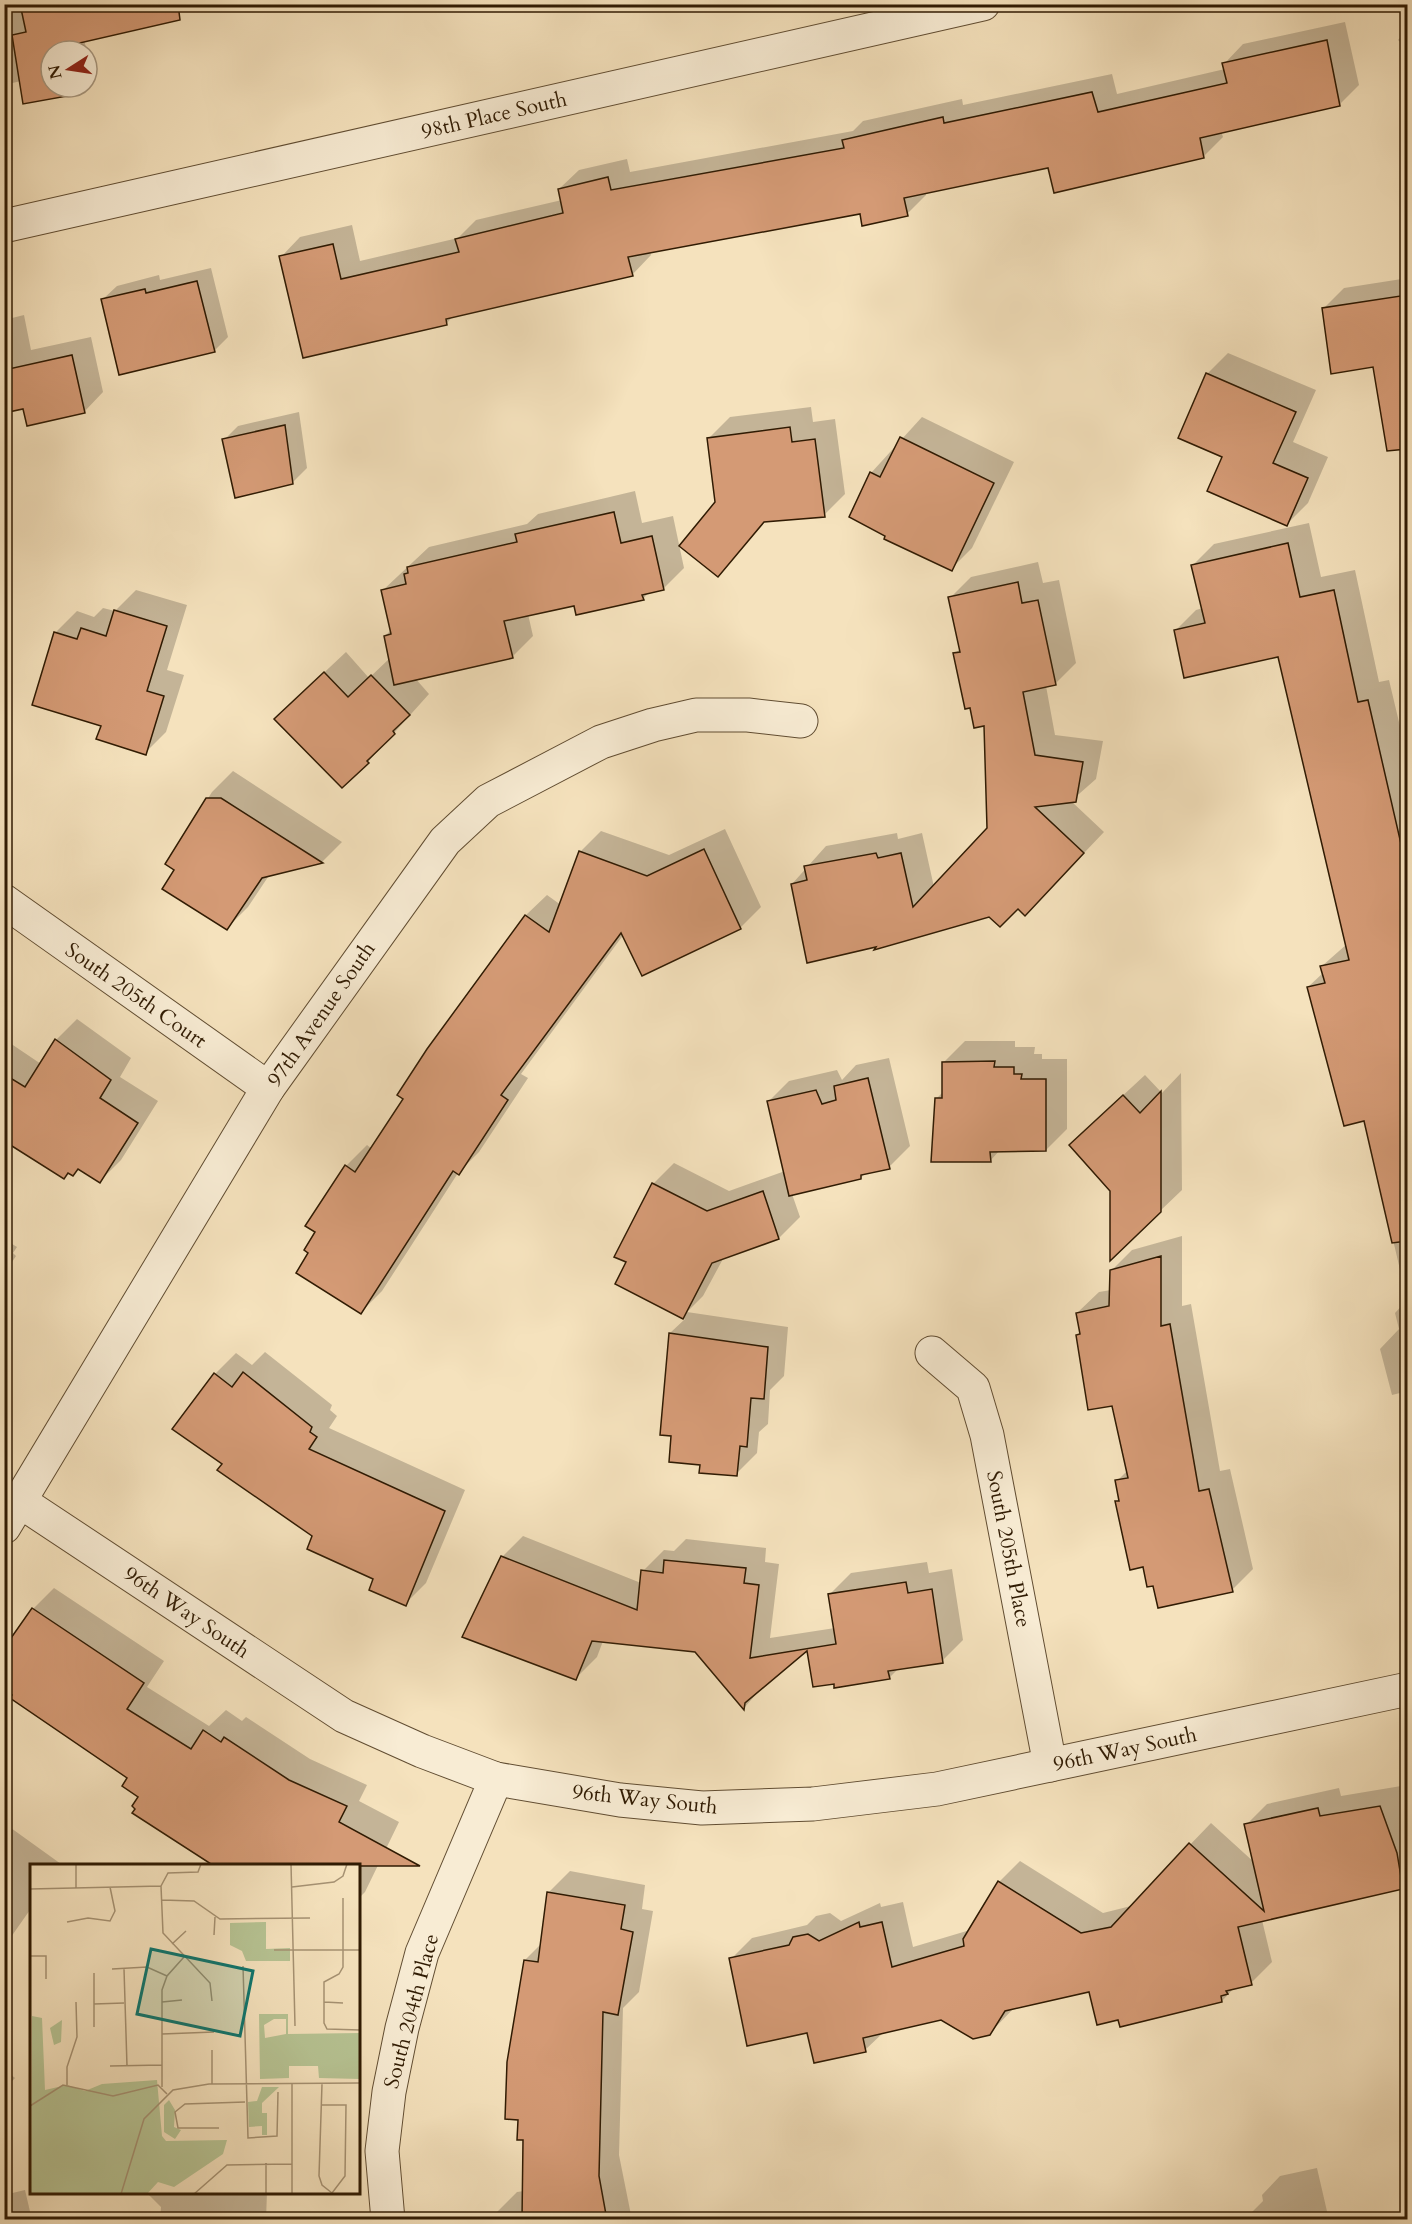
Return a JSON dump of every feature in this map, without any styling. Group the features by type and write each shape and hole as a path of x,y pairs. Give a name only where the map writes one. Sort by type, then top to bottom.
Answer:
{"street":[{"name":"98th Place South","path":"4,226 983,4"},
{"name":"97th Avenue South","path":"13,1514 268,1088 445,841 488,801 601,742 653,725 696,715 748,715 801,721"},
{"name":"South 205th Court","path":"4,901 268,1088"},
{"name":"South 205th Place","path":"932,1353 973,1388 987,1435 1050,1765"},
{"name":"96th Way South","path":"13,1514 344,1716 422,1751 496,1779 620,1800 702,1808 813,1804 937,1789 1407,1689"},
{"name":"South 204th Place","path":"388,2220 382,2151 389,2092 402,2028 422,1953 496,1779"}],"building":[{"path":"20,4 178,4 180,20 97,39 39,39 39,99 51,99 23,104 12,35 26,32"},
{"path":"1327,40 1340,106 1200,138 1204,158 1054,193 1048,168 904,198 908,216 862,226 860,214 628,257 633,276 446,319 447,325 303,358 279,256 333,244 341,279 459,252 455,239 563,213 558,189 608,177 611,190 844,148 842,140 943,117 944,123 1092,92 1098,112 1227,83 1222,63"},
{"path":"197,281 215,352 119,375 101,299 145,289 146,293"},
{"path":"1407,295 1407,449 1387,451 1373,367 1331,374 1322,308"},
{"path":"72,355 85,413 27,426 23,409 4,413 4,370"},
{"path":"1206,373 1296,412 1273,463 1308,478 1287,526 1207,491 1222,457 1178,438"},
{"path":"285,425 293,484 235,498 222,439"},
{"path":"790,427 792,442 815,439 825,517 764,522 718,577 679,546 715,502 707,438"},
{"path":"900,437 994,483 952,571 884,539 885,536 849,517 870,472 880,477"},
{"path":"614,512 621,543 652,536 664,590 642,595 644,600 576,615 574,606 504,621 513,658 394,685 384,636 391,634 381,590 406,584 404,574 408,573 407,567 517,542 515,534"},
{"path":"1288,543 1300,597 1334,590 1358,702 1368,700 1407,870 1407,1241 1392,1243 1364,1121 1344,1126 1307,987 1325,983 1320,966 1349,960 1278,657 1184,678 1174,630 1205,623 1191,565"},
{"path":"1018,582 1022,603 1038,600 1056,685 1023,692 1035,755 1083,762 1076,802 1035,807 1084,853 1025,916 1018,909 1000,927 989,917 874,950 876,947 807,963 791,884 807,880 804,866 876,853 878,858 901,853 913,907 987,828 984,726 974,728 970,708 965,709 953,653 960,652 948,597"},
{"path":"114,610 167,626 147,691 164,696 146,755 96,739 101,726 32,705 54,632 77,639 81,628 106,636"},
{"path":"324,672 348,697 371,675 410,715 393,731 395,734 367,761 369,763 342,788 274,719"},
{"path":"206,798 221,798 323,863 262,878 227,930 162,889 174,870 165,864"},
{"path":"704,849 741,929 642,976 621,933 501,1095 508,1100 459,1175 453,1171 361,1314 296,1273 308,1253 304,1250 315,1232 305,1226 345,1165 355,1172 403,1099 397,1095 427,1049 525,915 549,932 579,851 647,876"},
{"path":"55,1039 111,1080 100,1098 138,1123 100,1183 78,1169 73,1176 68,1173 64,1179 4,1141 4,1074 25,1087"},
{"path":"995,1061 994,1067 1014,1067 1014,1074 1022,1074 1021,1079 1046,1079 1046,1151 990,1152 991,1162 931,1162 935,1098 942,1098 942,1062"},
{"path":"868,1078 890,1169 861,1175 861,1179 789,1196 767,1101 816,1090 822,1104 836,1100 834,1086"},
{"path":"1161,1091 1161,1212 1110,1261 1110,1191 1069,1145 1123,1095 1140,1113"},
{"path":"652,1183 707,1211 763,1191 779,1239 712,1263 683,1319 615,1284 626,1262 614,1257"},
{"path":"1161,1256 1161,1326 1170,1324 1199,1491 1209,1489 1233,1592 1158,1608 1153,1586 1147,1587 1143,1567 1130,1570 1115,1501 1119,1501 1115,1480 1128,1478 1112,1406 1088,1410 1076,1335 1080,1334 1076,1313 1109,1306 1110,1270"},
{"path":"669,1333 768,1347 764,1399 751,1398 747,1447 740,1446 737,1476 699,1473 700,1465 669,1462 671,1436 660,1435"},
{"path":"243,1372 312,1427 310,1432 317,1437 309,1449 445,1511 406,1606 369,1590 373,1579 307,1549 312,1536 217,1470 222,1464 172,1429 214,1373 232,1387"},
{"path":"501,1556 637,1610 641,1570 663,1573 664,1560 746,1568 744,1583 759,1585 750,1658 836,1644 828,1594 906,1582 908,1593 932,1589 943,1663 888,1671 890,1679 834,1688 834,1684 813,1687 807,1651 745,1703 744,1710 695,1652 592,1641 576,1680 462,1637"},
{"path":"32,1608 144,1683 127,1709 191,1749 203,1730 221,1742 224,1737 289,1780 347,1806 339,1822 420,1866 211,1864 132,1813 135,1809 132,1806 138,1797 122,1786 127,1778 10,1698 12,1695 4,1690 4,1648"},
{"path":"1380,1806 1397,1853 1403,1889 1238,1927 1252,1985 1226,1991 1228,1994 1221,1996 1222,2002 1120,2027 1118,2020 1097,2025 1089,1992 1005,2011 990,2035 973,2039 941,2020 863,2038 866,2052 814,2063 807,2033 747,2046 729,1958 789,1945 793,1937 808,1934 819,1941 859,1922 860,1927 882,1922 892,1967 964,1946 963,1939 998,1881 1081,1933 1111,1927 1189,1843 1264,1911 1244,1824 1318,1808 1320,1816"},
{"path":"547,1892 625,1905 621,1929 633,1932 618,2015 603,2012 599,2176 607,2220 522,2220 523,2140 517,2140 518,2120 505,2119 507,2062 524,1960 538,1962"}]}
